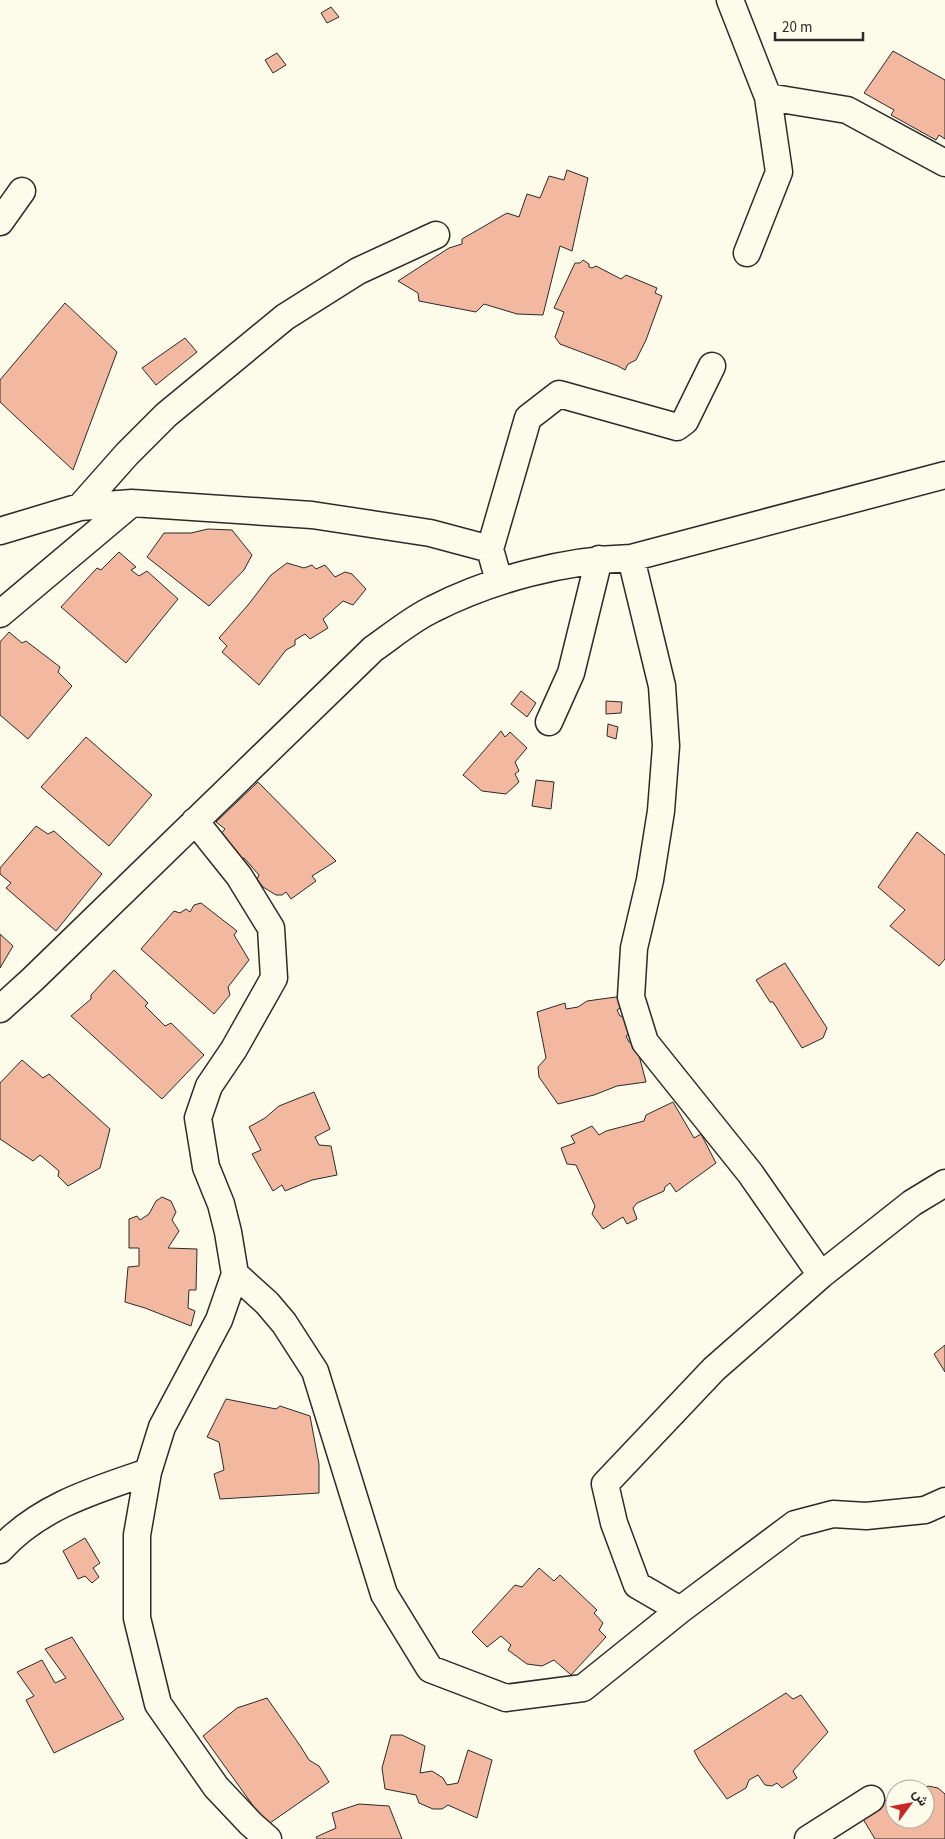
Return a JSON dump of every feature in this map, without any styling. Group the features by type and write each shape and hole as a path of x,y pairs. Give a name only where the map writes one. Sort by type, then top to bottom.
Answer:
{"street":[{"path":"730,0 768,97 779,172 747,253"},
{"path":"768,97 848,110 945,163"},
{"path":"0,222 22,191"},
{"path":"80,507 127,454 166,415 285,318 358,271 436,235"},
{"path":"500,581 490,549 528,418 558,394 677,427 685,420 712,366"},
{"path":"0,1008 33,979 373,648 432,609 500,581 599,559 631,558 945,475"},
{"path":"0,614 132,503"},
{"path":"0,531 80,507 132,503 312,515 430,533 490,549"},
{"path":"631,558 662,686 666,746 661,811 650,880 634,948 631,997 645,1042 750,1174 821,1275"},
{"path":"550,722 571,673 599,559"},
{"path":"195,821 239,876 271,928 274,978 234,1050 209,1086 198,1118 206,1167 221,1204 235,1274 219,1320 162,1427 148,1472 137,1536 136,1618 158,1704 216,1787 250,1824 268,1839"},
{"path":"680,1610 637,1585 614,1524 605,1484 714,1369 821,1275 912,1203 945,1183"},
{"path":"235,1274 284,1323 315,1372 384,1594 430,1669 506,1698 583,1688 680,1610 795,1524 833,1514 866,1516 925,1510 945,1501"},
{"path":"0,1550 10,1539 35,1520 70,1501 92,1491 148,1472"},
{"path":"808,1839 870,1798"}],"building":[{"path":"331,7 339,17 327,23 321,13"},
{"path":"893,51 945,80 945,139 939,135 936,140 891,115 894,110 864,93"},
{"path":"277,53 286,65 273,73 265,60"},
{"path":"567,170 588,178 572,251 560,246 543,315 517,314 484,304 476,312 419,301 418,293 398,281 449,248 462,244 462,239 507,213 519,217 527,194 540,198 549,176 564,180"},
{"path":"583,260 589,264 589,267 596,266 621,279 626,275 657,288 655,293 662,296 646,340 636,360 628,364 625,370 560,344 555,337 564,312 554,308 575,263 580,263"},
{"path":"65,303 117,352 73,470 0,402 0,380"},
{"path":"185,338 197,352 156,385 142,368"},
{"path":"208,529 232,530 252,555 244,570 209,606 147,557 164,533 191,533"},
{"path":"119,552 136,567 131,570 139,576 147,571 178,599 126,663 61,607 97,568 101,570"},
{"path":"287,563 304,568 312,565 316,569 325,565 335,577 345,572 352,574 366,589 353,605 343,601 323,619 328,628 310,639 305,634 295,640 295,645 286,650 259,685 222,652 227,646 219,638 271,575"},
{"path":"9,632 22,643 26,641 60,667 58,672 72,686 28,739 0,715 0,642"},
{"path":"521,691 536,703 527,717 511,704"},
{"path":"606,701 622,702 621,713 606,714"},
{"path":"608,724 618,727 616,739 607,736"},
{"path":"501,731 505,737 510,732 527,748 515,762 519,771 515,774 519,782 506,794 482,791 463,775"},
{"path":"86,737 152,795 109,846 41,787"},
{"path":"536,780 554,782 551,809 532,806"},
{"path":"258,782 336,861 312,876 316,881 291,899 286,892 282,895 276,895 263,887 257,879 259,875 244,858 238,860 220,835 225,829 216,822"},
{"path":"36,826 48,834 54,831 102,874 56,931 6,888 11,883 0,874 0,868"},
{"path":"917,832 945,855 945,959 939,966 890,926 905,910 878,887"},
{"path":"201,903 237,931 234,935 249,960 228,987 230,995 214,1014 141,949 174,911 180,913 186,909 190,912 194,905"},
{"path":"0,934 13,946 0,968"},
{"path":"785,963 827,1028 823,1038 802,1048 773,1002 770,1002 756,980"},
{"path":"114,970 148,1003 145,1006 165,1026 171,1023 204,1055 162,1099 71,1016 91,999 91,995"},
{"path":"616,997 622,998 624,1006 617,1010 620,1016 627,1017 632,1032 626,1036 629,1042 636,1044 646,1082 617,1086 594,1095 558,1104 539,1077 538,1067 546,1058 537,1012 565,1003 566,1009 578,1007 587,1001"},
{"path":"22,1060 43,1078 49,1074 110,1129 100,1168 68,1186 58,1176 59,1171 40,1155 33,1161 0,1139 0,1083"},
{"path":"314,1092 330,1129 315,1137 319,1145 331,1146 337,1175 312,1180 285,1191 282,1185 273,1191 252,1154 261,1150 249,1127 265,1118 279,1106"},
{"path":"673,1102 694,1138 701,1134 716,1163 676,1192 670,1183 665,1187 664,1191 637,1203 633,1208 637,1219 627,1224 623,1217 603,1229 592,1214 595,1206 576,1165 567,1164 561,1148 575,1143 571,1136 592,1126 599,1135 606,1131 644,1121 646,1115"},
{"path":"162,1197 171,1201 176,1212 172,1220 179,1231 168,1248 197,1249 196,1290 189,1290 188,1308 195,1311 191,1326 125,1302 128,1267 139,1266 139,1248 129,1248 129,1219 137,1216 140,1220 149,1214 156,1201"},
{"path":"945,1345 945,1372 934,1354"},
{"path":"226,1399 276,1409 280,1406 310,1416 319,1464 319,1493 220,1499 214,1474 224,1470 219,1442 207,1437"},
{"path":"85,1538 100,1563 93,1568 99,1577 92,1583 85,1576 78,1579 63,1551"},
{"path":"539,1568 554,1581 560,1575 597,1610 594,1613 603,1623 599,1630 606,1637 571,1675 554,1660 542,1666 527,1664 508,1650 511,1645 501,1636 487,1647 472,1632 515,1585 522,1587"},
{"path":"72,1637 124,1719 54,1753 26,1700 34,1696 17,1672 42,1660 55,1683 66,1678 45,1649"},
{"path":"786,1693 793,1699 801,1695 828,1732 793,1771 797,1778 782,1788 777,1783 772,1786 765,1785 758,1775 749,1780 746,1788 727,1799 694,1751"},
{"path":"267,1698 309,1760 319,1766 329,1782 267,1825 203,1736 237,1708"},
{"path":"391,1735 402,1735 425,1746 420,1773 432,1771 443,1778 447,1785 458,1783 468,1750 492,1760 477,1818 448,1805 442,1809 433,1809 419,1803 416,1795 385,1789 382,1768"},
{"path":"935,1787 938,1788 945,1794 945,1839 875,1839 863,1819 882,1801 885,1801 885,1829 935,1829"},
{"path":"359,1804 389,1806 402,1839 317,1839 316,1837 336,1828 332,1813"}]}
